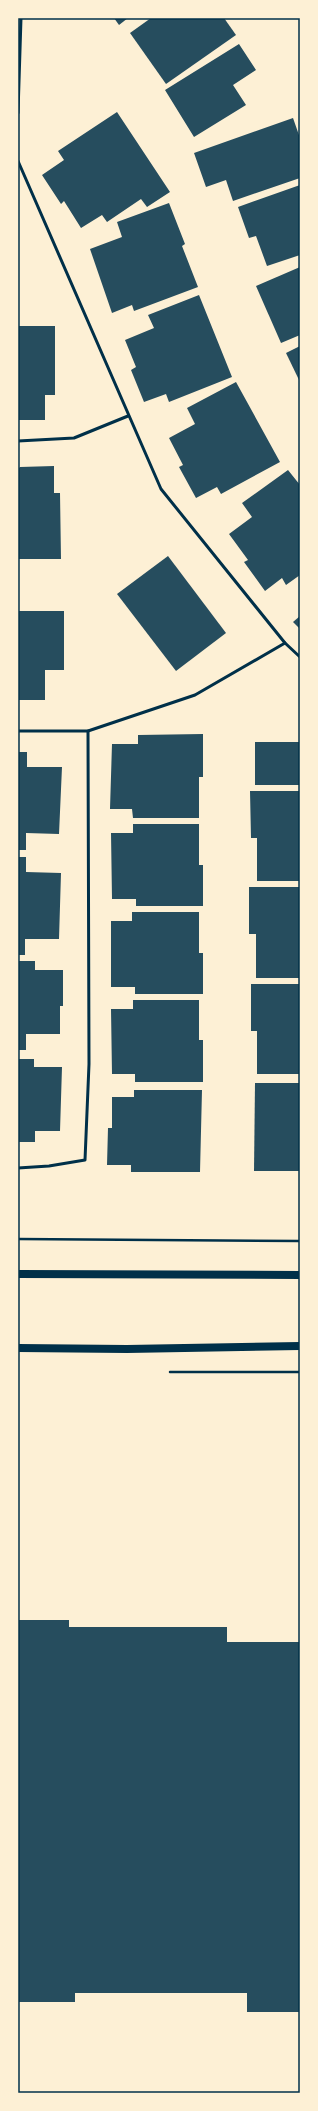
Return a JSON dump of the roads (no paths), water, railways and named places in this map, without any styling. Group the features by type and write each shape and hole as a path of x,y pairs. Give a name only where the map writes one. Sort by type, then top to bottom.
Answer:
{"main road":[{"path":"18,1274 300,1275"},
{"path":"18,1348 127,1349 300,1346"}],"lane":[{"path":"18,113 21,18"},
{"path":"18,161 161,489 285,643 300,657"},
{"path":"18,441 74,438 128,416"},
{"path":"18,731 88,731 195,695 285,643"},
{"path":"18,1168 49,1166 85,1160 89,1064 88,731"}]}
